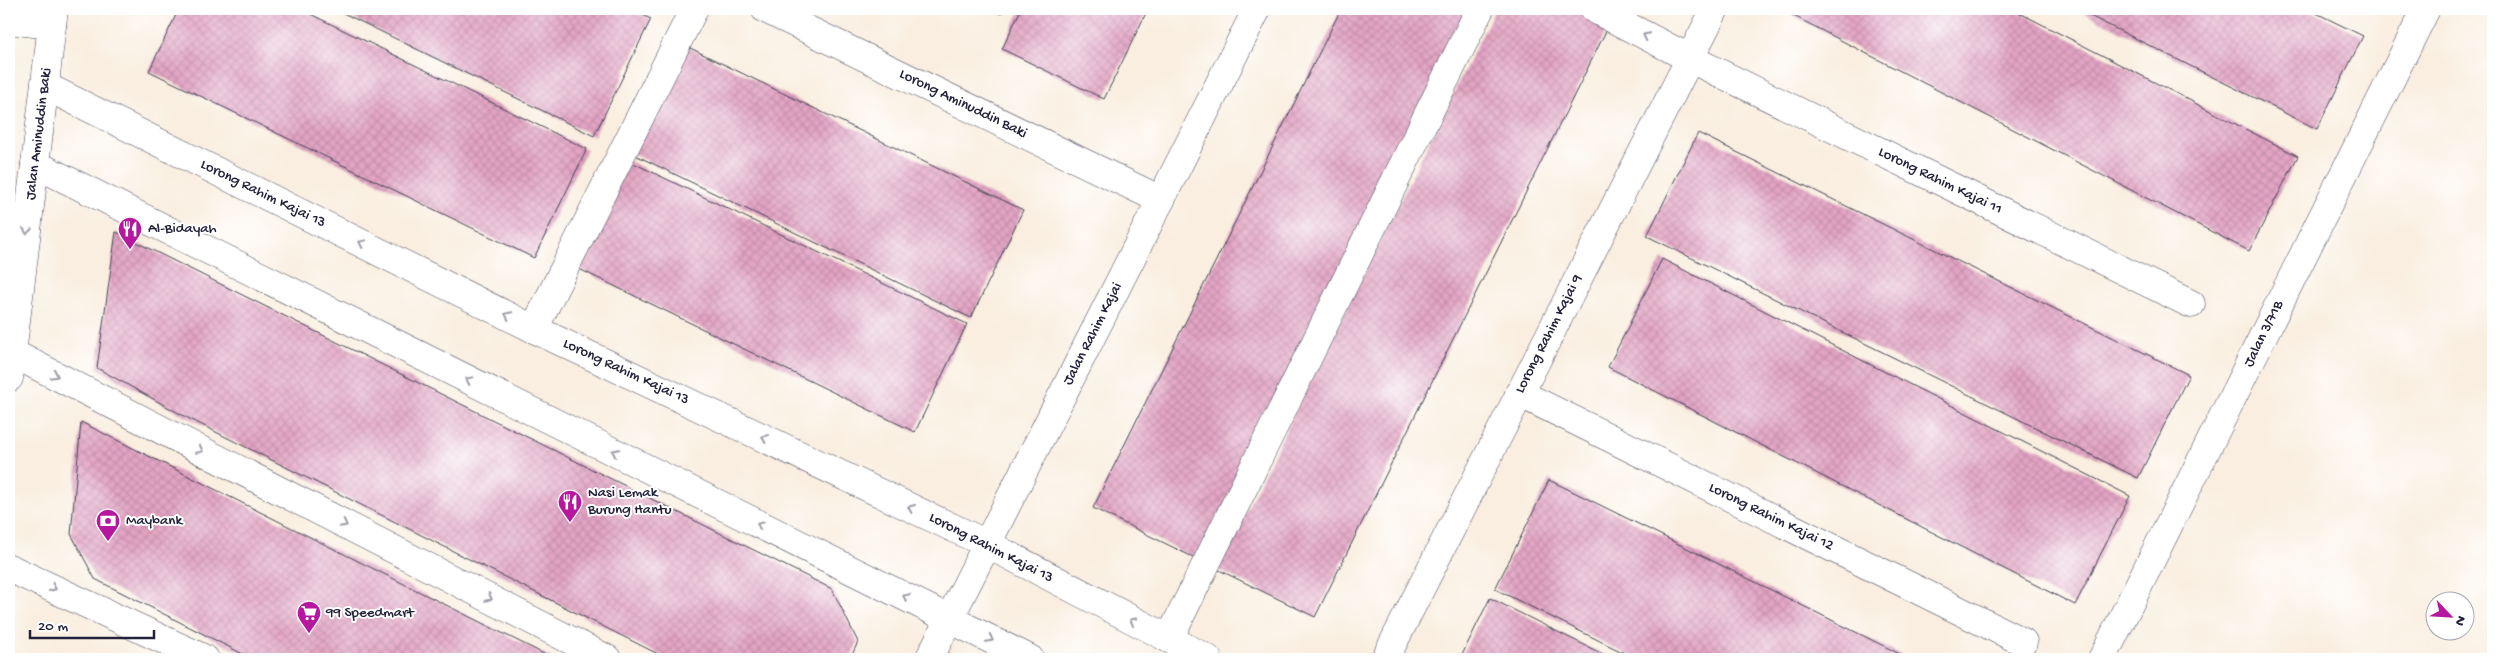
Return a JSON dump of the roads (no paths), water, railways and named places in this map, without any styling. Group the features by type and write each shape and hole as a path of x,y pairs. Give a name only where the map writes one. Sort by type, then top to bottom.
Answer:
{"street":[{"path":"534,329 694,9"},
{"name":"Jalan Rahim Kajai","path":"929,659 1257,9"},
{"path":"1169,639 1480,9"},
{"name":"Lorong Rahim Kajai 11","path":"1594,9 1689,58 2191,304"},
{"name":"Lorong Rahim Kajai 9","path":"1385,659 1715,9"},
{"name":"Jalan 3/71B","path":"2102,659 2426,9"},
{"name":"Lorong Aminuddin Baki","path":"778,12 1161,200"},
{"path":"9,20 53,17"},
{"name":"Jalan Aminuddin Baki","path":"10,366 53,17"},
{"name":"Lorong Rahim Kajai 13","path":"45,86 534,329 987,544 1208,659"},
{"path":"35,164 1030,659"},
{"path":"10,366 607,659"},
{"name":"Lorong Rahim Kajai 12","path":"1519,393 2023,642"},
{"path":"9,568 205,659"}],"place":[{"name":"Al-Bidayah","path":"130,250"},
{"name":"Nasi Lemak Burung Hantu","path":"570,523"},
{"name":"Maybank","path":"108,542"},
{"name":"99 Speedmart","path":"309,634"}]}
